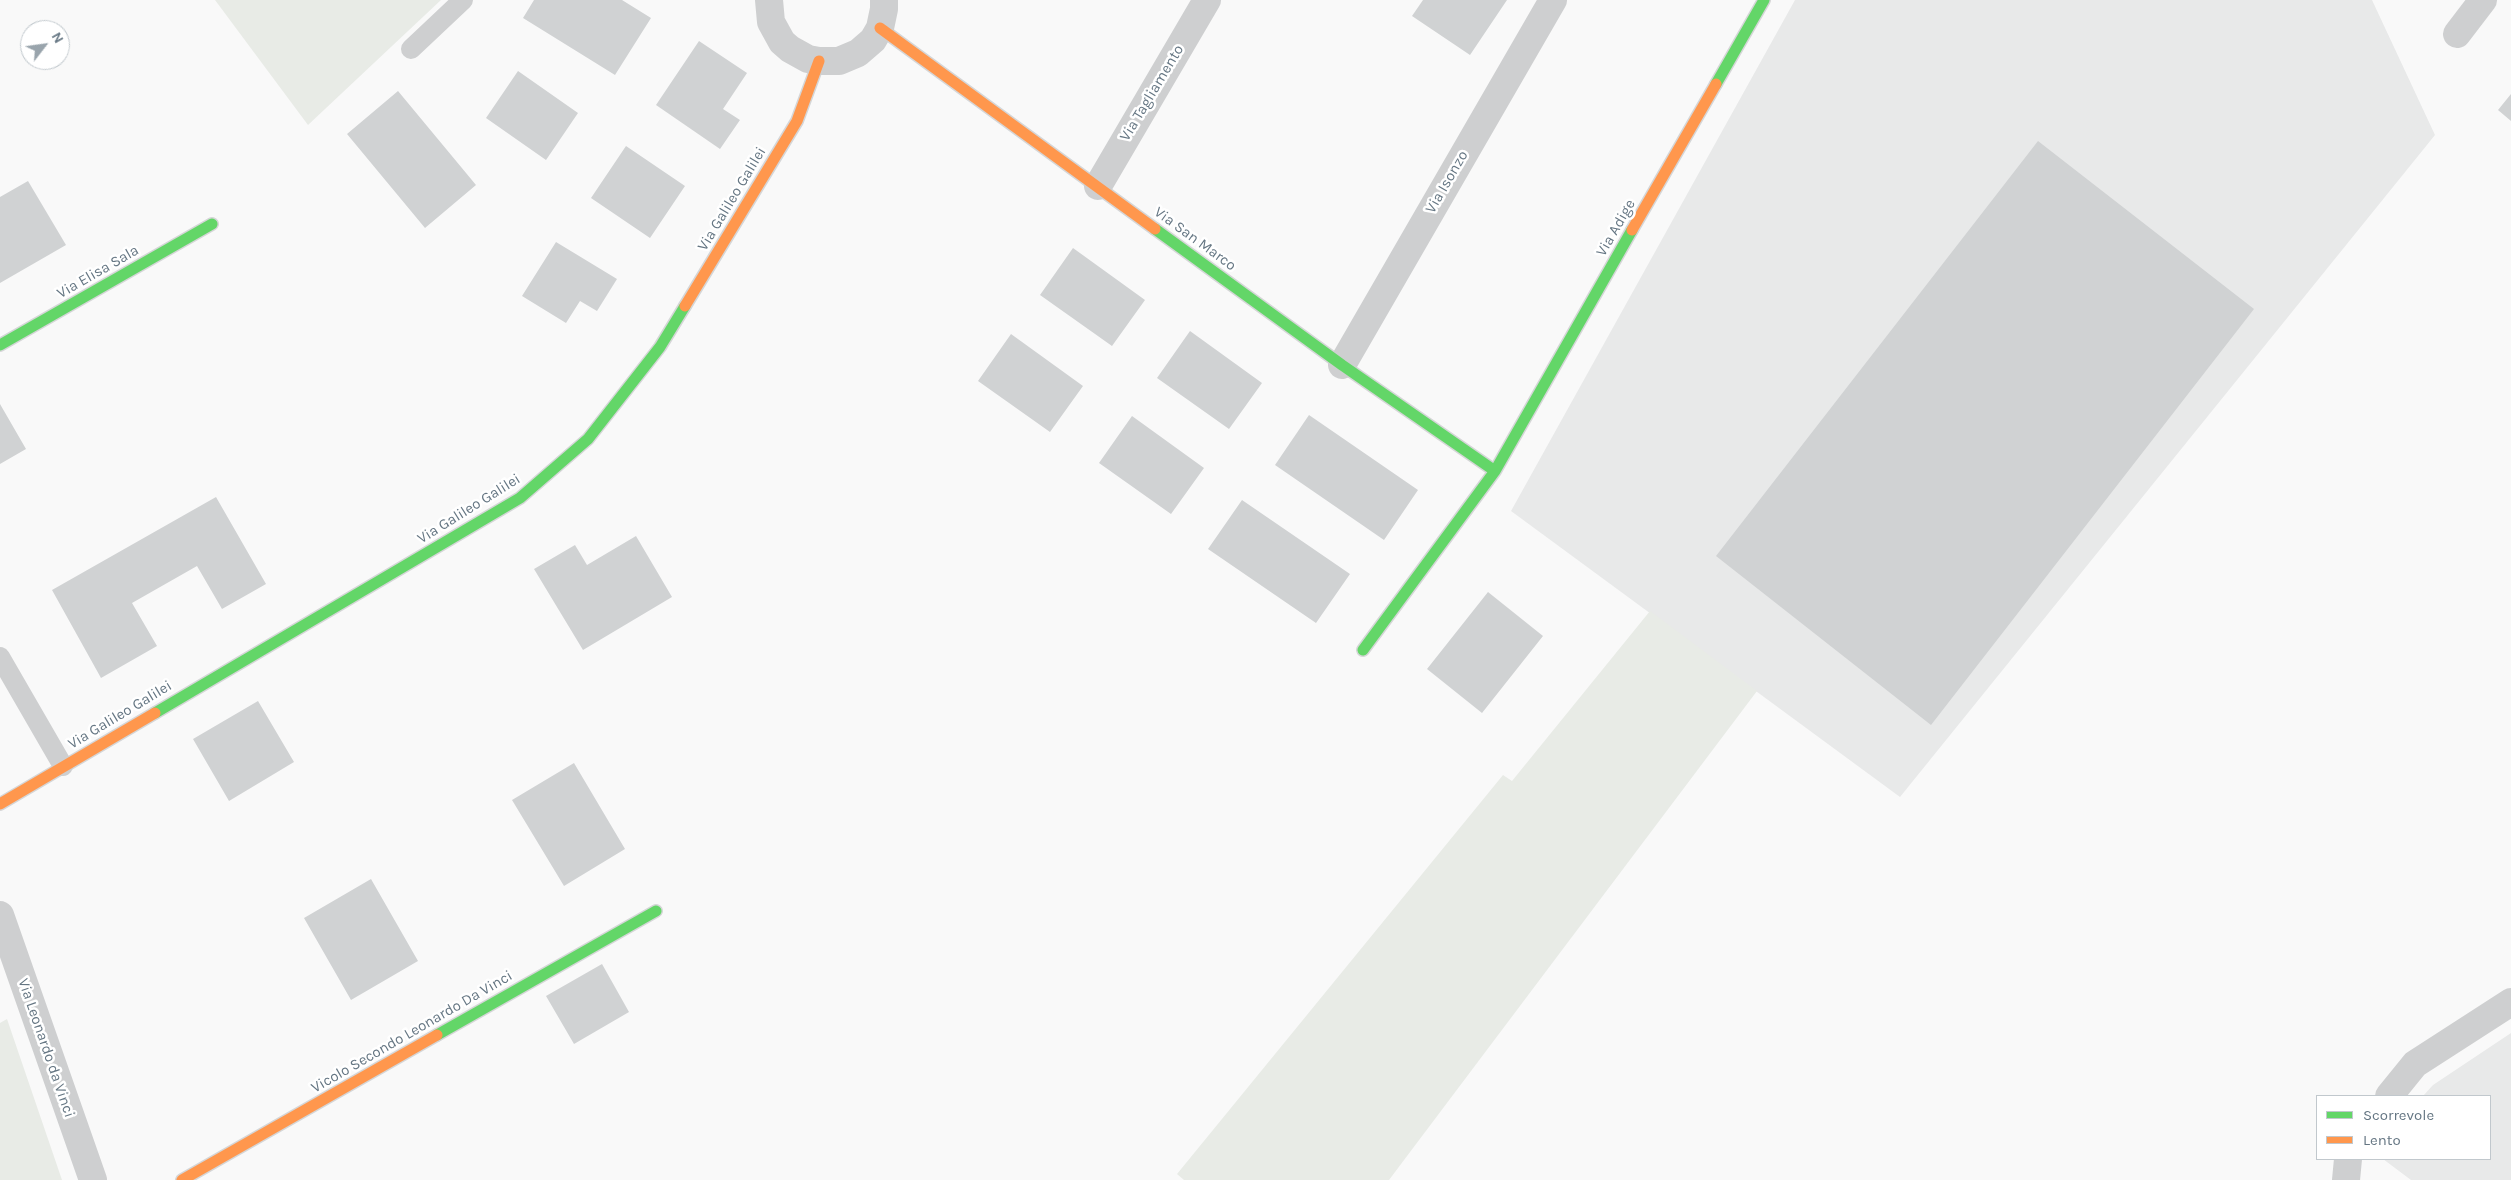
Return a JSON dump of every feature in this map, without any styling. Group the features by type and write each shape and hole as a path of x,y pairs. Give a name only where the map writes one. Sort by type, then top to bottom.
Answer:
{"street":[{"path":"768,0 771,22 782,42 808,59 819,61 839,61 858,53 873,40 880,28 884,0"},
{"name":"Via Tagliamento","path":"1098,186 1208,0"},
{"name":"Via Isonzo","path":"1342,365 1553,0"},
{"name":"Via Adige","path":"1363,650 1495,471 1764,0"},
{"path":"2457,34 2483,0"},
{"name":"Via San Marco","path":"880,28 1342,365 1495,471"},
{"name":"Via Galileo Galilei","path":"0,804 520,498 588,439 660,347 797,121 819,61"},
{"name":"Via Elisa Sala","path":"0,345 212,224"},
{"name":"Vicolo Secondo Leonardo Da Vinci","path":"182,1180 656,911"},
{"name":"Via Leonardo da Vinci","path":"0,915 93,1180"},
{"path":"2390,1095 2415,1064 2511,1002"},
{"path":"2346,1180 2348,1160"}],"lane":[{"path":"411,49 463,0"},
{"path":"0,658 63,766"}],"shaded area":[{"path":"215,0 441,0 308,125"},
{"path":"1795,0 2372,0 2435,135 1900,797 1511,511"},
{"path":"1650,611 1757,691 1389,1180 1184,1180 1177,1174 1503,775 1512,781"},
{"path":"7,1019 62,1180 0,1180 0,1023"},
{"path":"2511,1033 2511,1180 2411,1180 2384,1160 2491,1160 2491,1095 2424,1095 2433,1085"}],"building":[{"path":"534,0 622,0 651,18 615,75 523,18"},
{"path":"1423,0 1507,0 1470,55 1412,16"},
{"path":"699,41 747,73 723,109 740,120 720,149 656,105"},
{"path":"518,71 578,113 546,160 486,118"},
{"path":"398,91 476,185 425,228 347,134"},
{"path":"2511,94 2511,121 2498,110"},
{"path":"2038,141 2254,309 1931,725 1716,556"},
{"path":"626,146 685,186 650,238 591,198"},
{"path":"28,181 66,245 0,283 0,197"},
{"path":"556,242 617,279 597,311 580,301 566,323 522,296"},
{"path":"1073,248 1145,300 1112,346 1040,295"},
{"path":"1190,331 1262,383 1229,429 1157,378"},
{"path":"1011,334 1083,386 1050,432 978,381"},
{"path":"0,404 26,449 0,464"},
{"path":"1309,415 1418,490 1384,540 1275,465"},
{"path":"1132,416 1204,468 1171,514 1099,463"},
{"path":"216,497 266,584 222,609 197,566 132,603 157,646 101,678 52,590"},
{"path":"1242,500 1350,574 1316,623 1208,549"},
{"path":"636,536 672,597 583,650 534,569 575,545 587,565"},
{"path":"1488,592 1543,636 1482,713 1427,669"},
{"path":"258,701 294,762 229,801 193,739"},
{"path":"574,763 625,849 564,886 512,800"},
{"path":"371,879 418,961 351,1000 304,918"},
{"path":"602,964 629,1012 574,1044 546,996"}],"traffic: fast":[{"path":"1716,84 1764,0"},
{"path":"0,345 212,224"},
{"path":"1155,229 1342,365 1495,471"},
{"path":"1363,650 1495,471 1632,230"},
{"path":"155,713 520,498 588,439 660,347 685,306"},
{"path":"437,1035 656,911"}],"traffic: slow":[{"path":"880,28 1155,229"},
{"path":"685,306 797,121 819,61"},
{"path":"1632,230 1716,84"},
{"path":"0,804 155,713"},
{"path":"182,1180 437,1035"}]}
